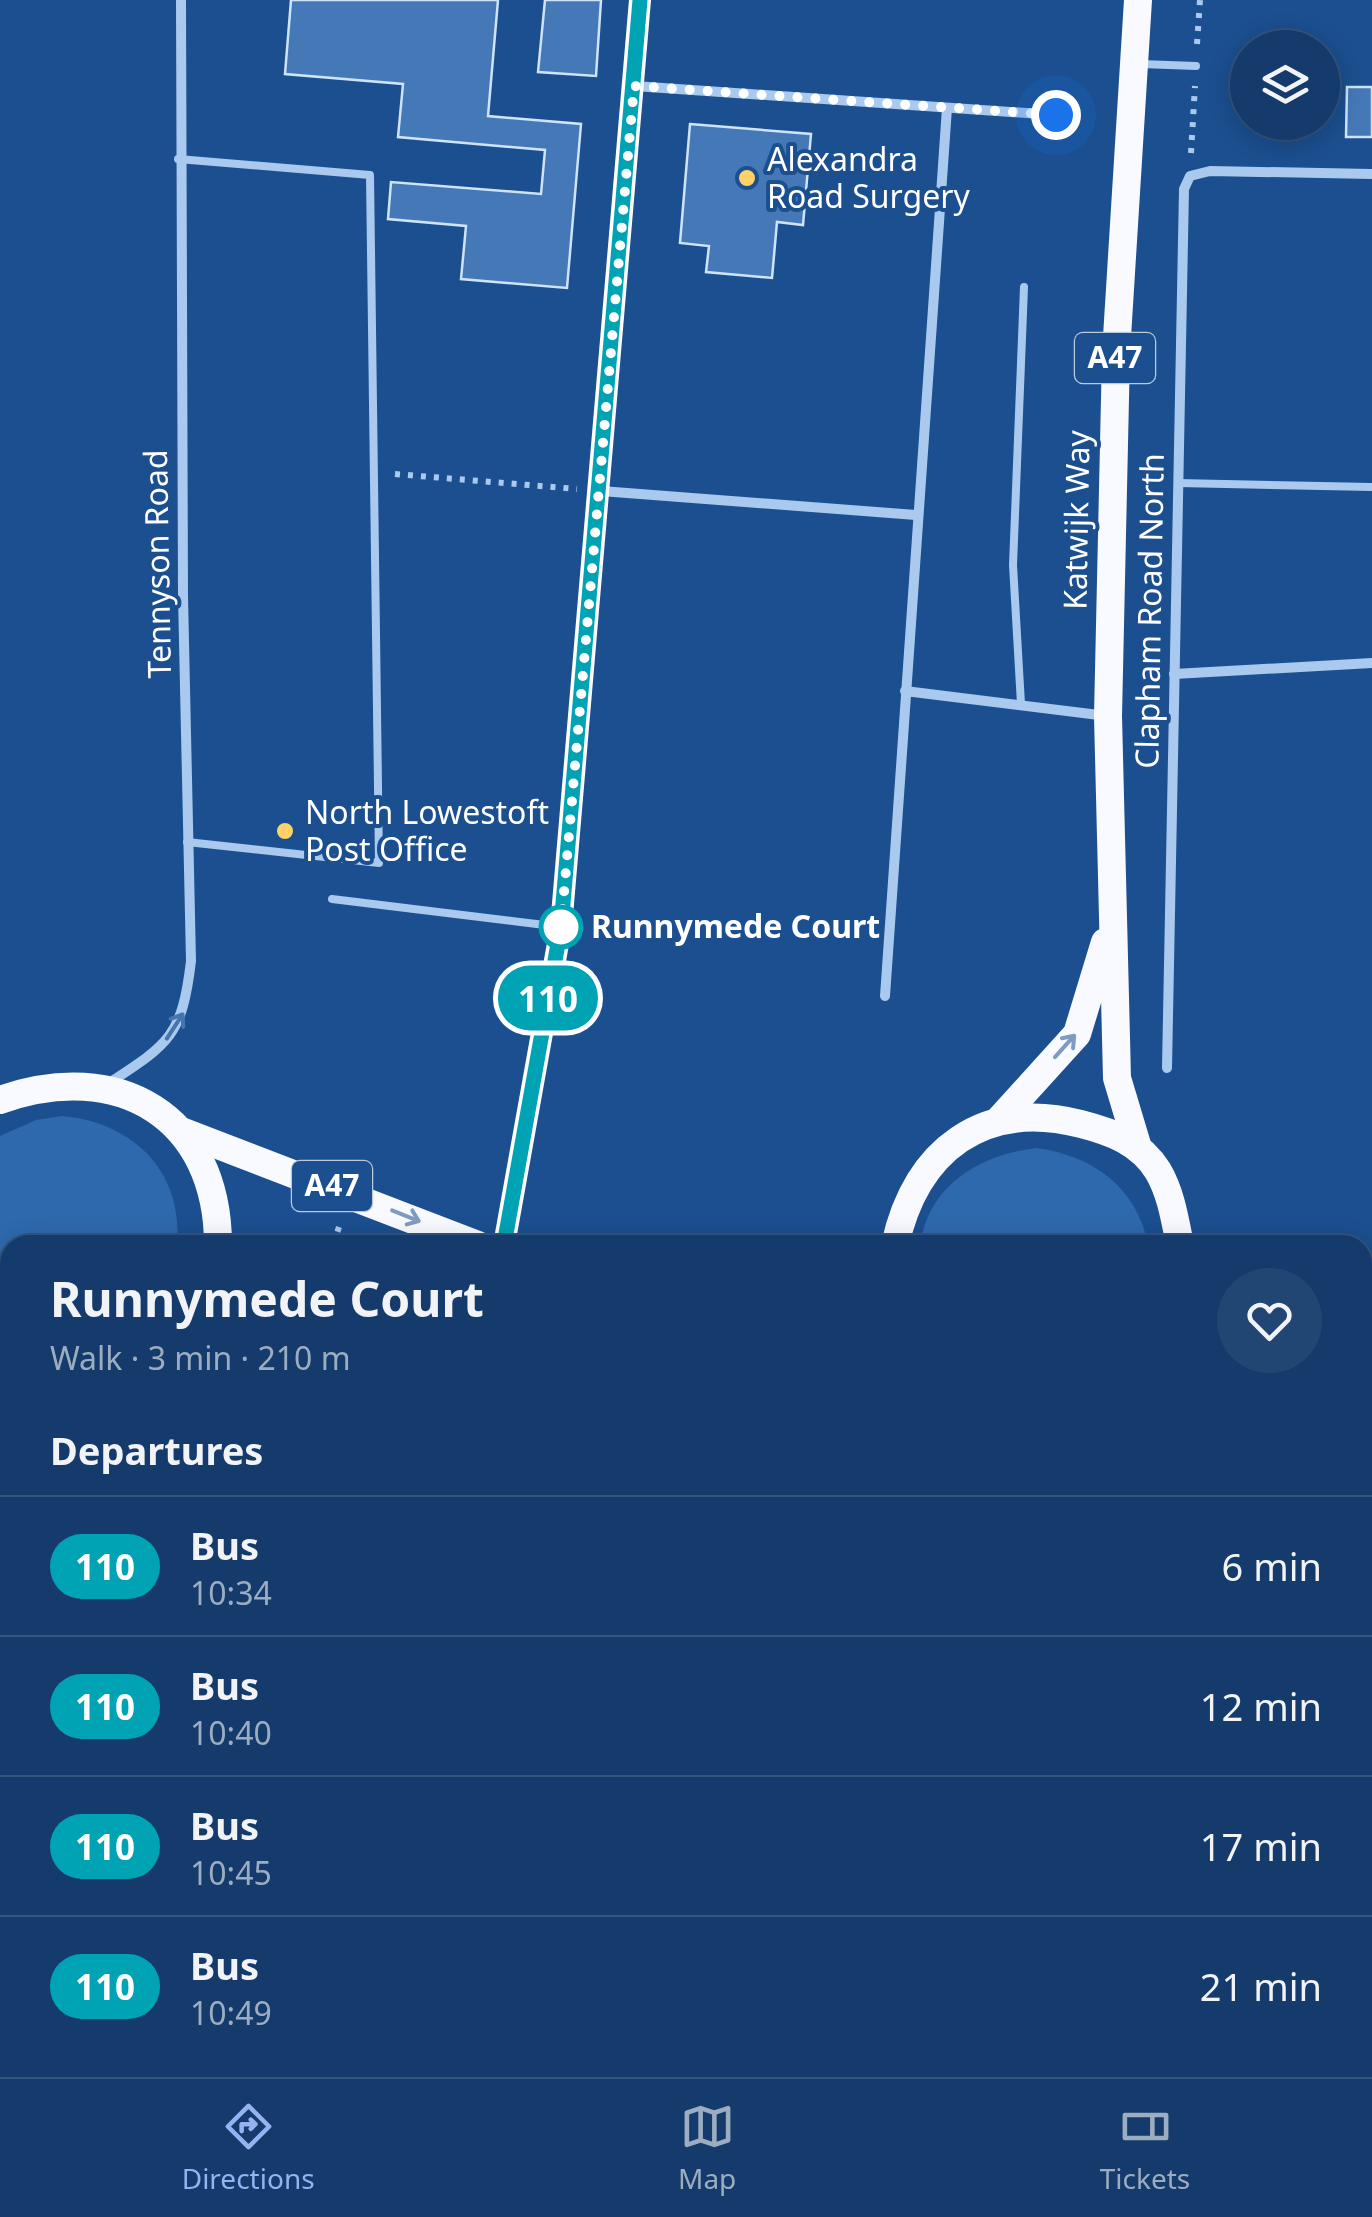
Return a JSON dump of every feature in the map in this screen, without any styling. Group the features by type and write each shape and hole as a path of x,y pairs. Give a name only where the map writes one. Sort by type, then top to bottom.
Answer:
{"highway":[{"name":"Katwijk Way","path":"1138,0 1116,353 1108,716 1117,1078 1138,1148"},
{"name":"Katwijk Way","path":"1000,1119 1077,1034 1112,921"},
{"path":"5,1095 73,1084 101,1088 156,1108 184,1132 203,1160 213,1194 217,1235"},
{"path":"897,1235 904,1206 935,1158 962,1138 1000,1119 1059,1118 1117,1134 1138,1148 1158,1170 1178,1235"},
{"name":"A47","path":"184,1132 452,1235"}],"street":[{"name":"Tennyson Road","path":"101,1088 146,1059 172,1034 186,1009 191,960 178,159 181,0"},
{"path":"506,1235 561,927 640,0"},
{"path":"634,86 1056,115"},
{"path":"885,996 947,108"},
{"name":"Clapham Road North","path":"1167,1068 1184,189 1190,176 1210,171 1372,174"},
{"path":"601,492 916,515"},
{"path":"1174,674 1372,663"},
{"path":"905,691 1108,716"}],"lane":[{"path":"1132,64 1196,66"},
{"path":"178,159 370,175 380,863 187,842"},
{"path":"1022,704 1014,565 1024,288"},
{"path":"1178,483 1372,487"},
{"path":"332,900 561,927"}],"path":[{"path":"374,472 601,492"}],"shaded area":[{"path":"62,1116 87,1120 131,1140 162,1173 172,1194 177,1235 0,1235 0,1136 36,1120"},
{"path":"1037,1148 1057,1152 1094,1167 1123,1191 1134,1206 1145,1235 922,1235 934,1205 960,1176 1016,1151"}],"building":[{"path":"291,0 498,0 488,116 581,124 567,288 461,279 466,226 388,219 391,182 541,194 545,150 398,137 403,84 285,74"},
{"path":"545,0 601,0 596,76 538,72"},
{"path":"1347,87 1372,87 1372,137 1346,137"},
{"name":"Alexandra Road Surgery","path":"690,124 811,134 803,225 777,222 772,278 706,272 709,246 680,243"}],"bus line":[{"name":"110","path":"506,1235 561,927 640,0"}],"place":[{"name":"Alexandra Road Surgery","path":"747,178"},
{"name":"North Lowestoft Post Office","path":"285,831"},
{"name":"Runnymede Court","path":"561,927"}],"route":[{"path":"561,927 634,86 1056,115"}]}
